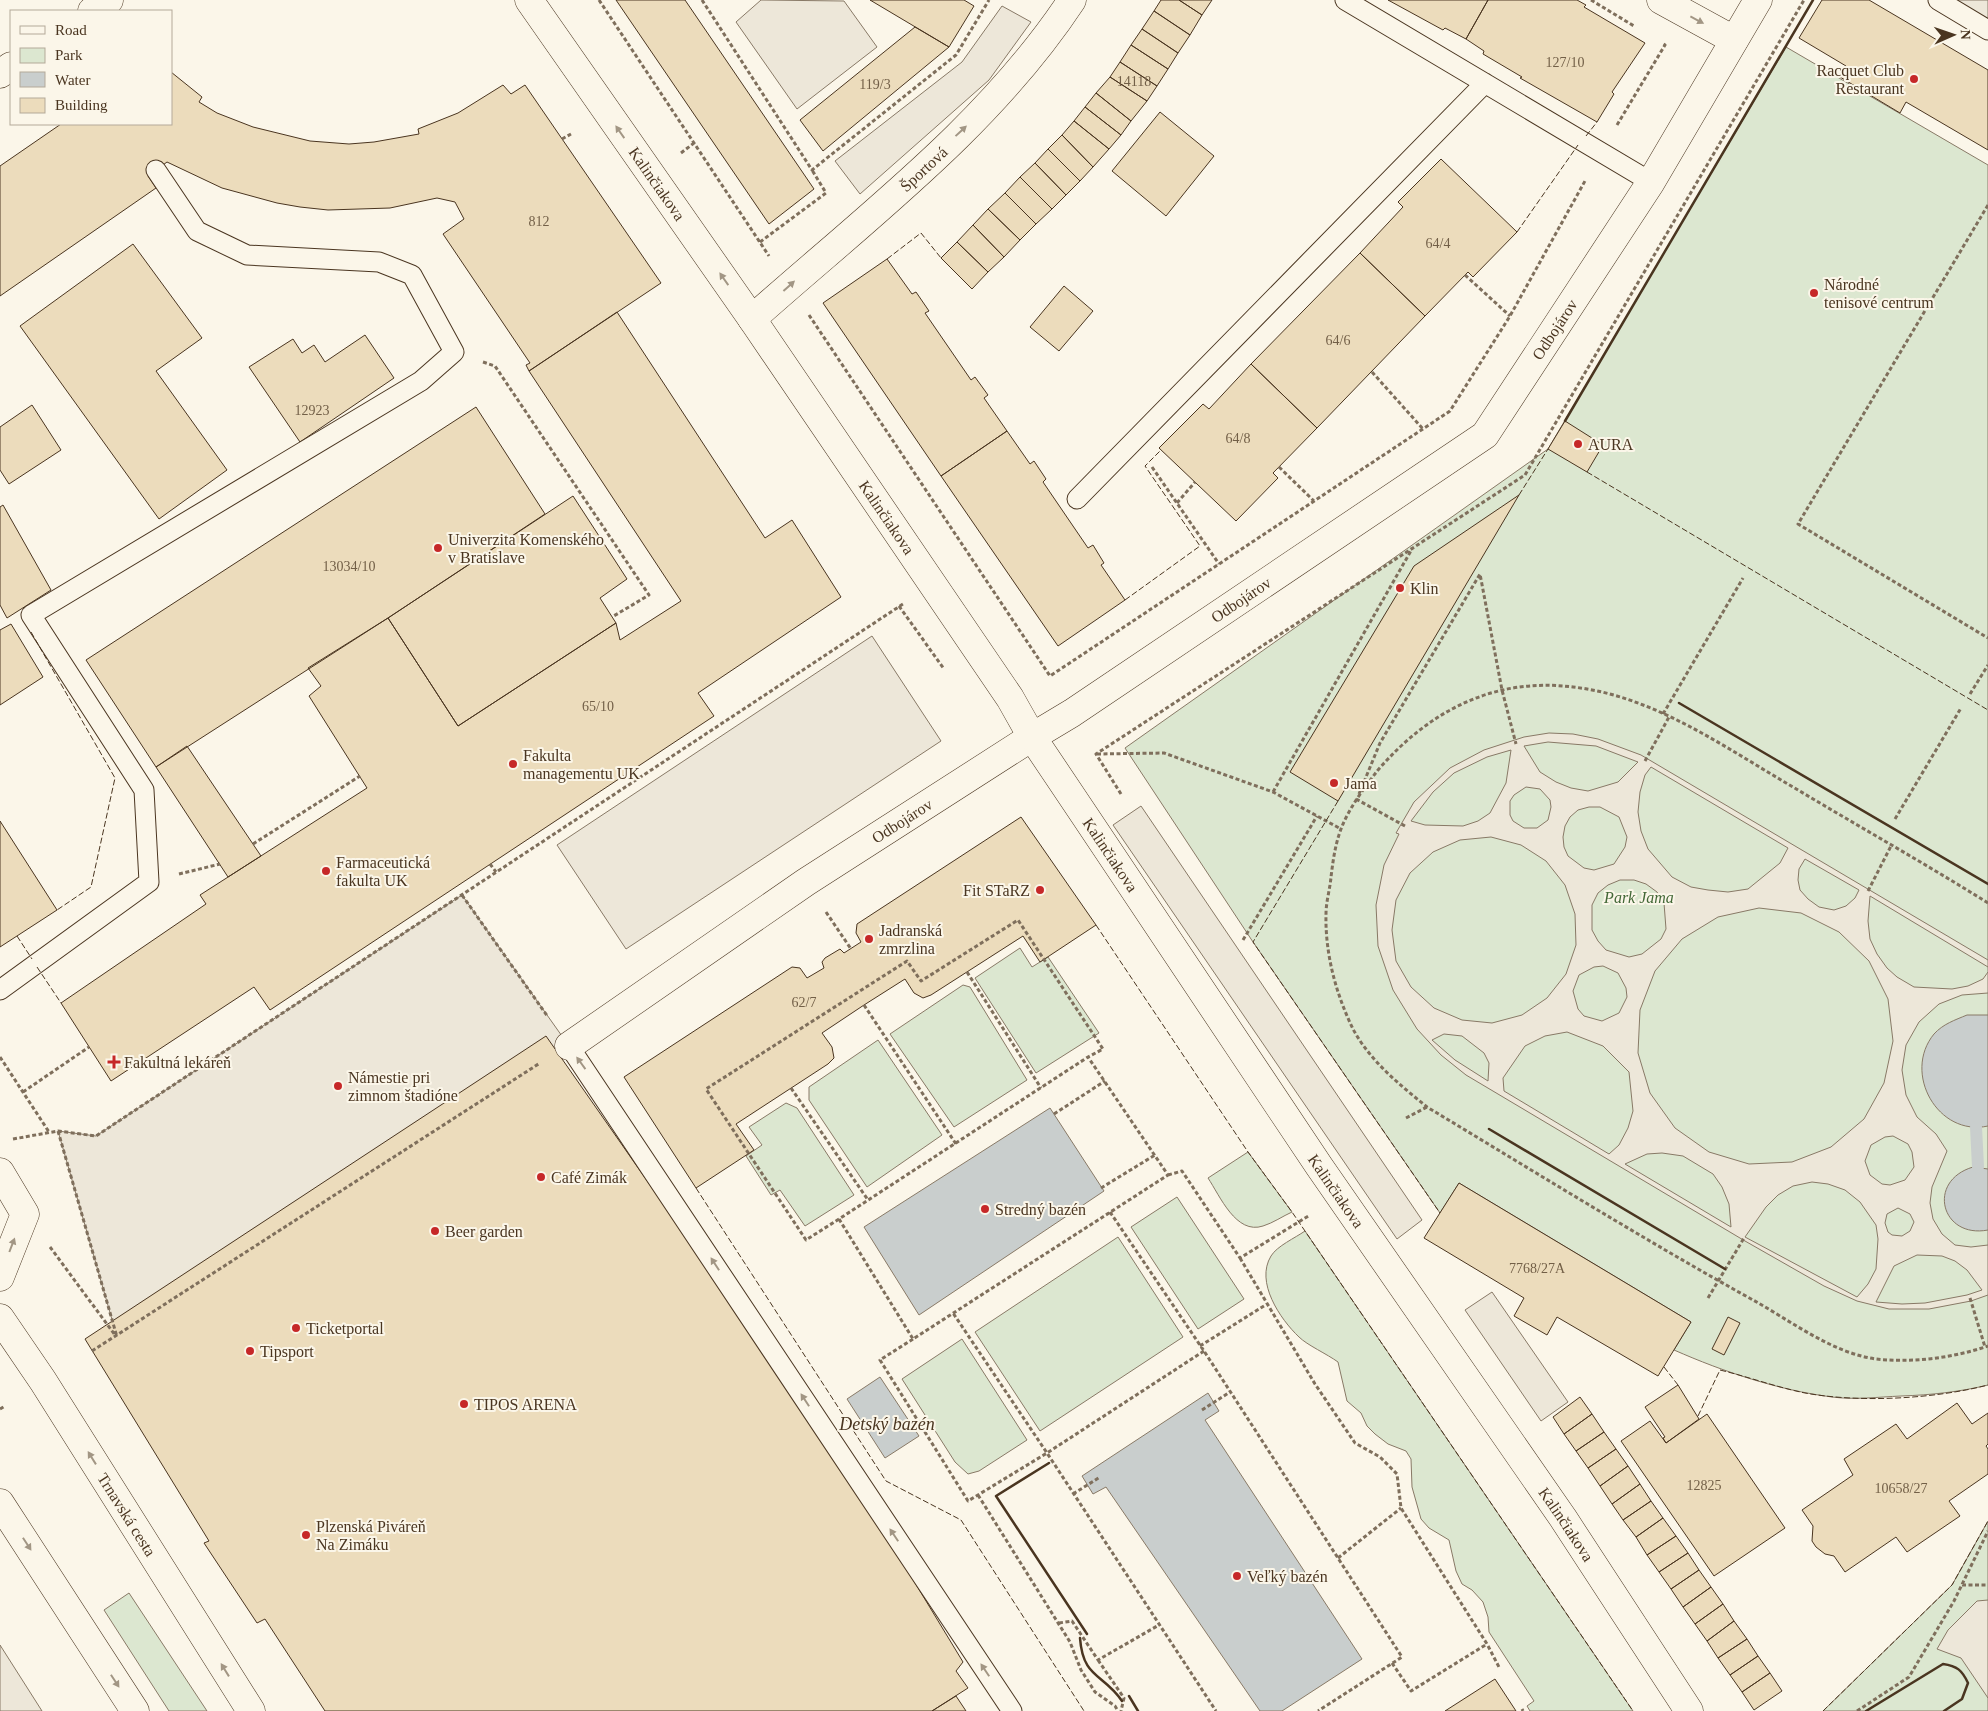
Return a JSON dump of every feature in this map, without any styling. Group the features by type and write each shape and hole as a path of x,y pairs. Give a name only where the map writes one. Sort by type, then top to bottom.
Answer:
{"street":[{"path":"94,10 109,0"},
{"name":"Kalinčiakova","path":"529,0 752,319 931,585 1010,698 1032,736 1319,1166 1563,1518 1689,1711"},
{"name":"Športová","path":"752,319 875,212 997,97 1030,60 1072,0"},
{"path":"1661,0 1734,40"},
{"name":"Odbojárov","path":"569,1046 806,882 1032,736 1072,713 1485,435 1651,182 1758,0"},
{"path":"0,1172 25,1214 0,1277"},
{"name":"Trnavská cesta","path":"0,1318 36,1371 251,1711"},
{"path":"0,1344 36,1371"},
{"path":"0,1503 134,1711"}],"lane":[{"path":"1345,0 1651,182"},
{"path":"1938,0 1988,30"},
{"path":"1077,499 1485,83"},
{"path":"0,990 150,882 144,790 31,615 422,381 454,352 412,275 378,262 247,255 197,231 156,170"},
{"path":"569,1046 1012,1711"}],"path":[{"path":"599,0 1050,676 1450,410 1510,316 1600,153 1665,45 1656,40"},
{"path":"702,0 826,193 760,242"},
{"path":"812,170 956,55 989,0"},
{"path":"1591,0 1640,30"},
{"path":"562,139 571,134"},
{"path":"1988,205 1798,524 1988,638"},
{"path":"1465,275 1510,316"},
{"path":"454,352 495,366 649,595 612,617"},
{"path":"1372,372 1423,429"},
{"path":"1149,462 1219,564"},
{"path":"1279,468 1314,502"},
{"path":"1177,503 1195,482"},
{"path":"1273,792 1412,548"},
{"path":"1516,744 1502,690 1480,574 1380,743 1356,801 1341,829 1334,854 1326,912 1328,949 1341,1000 1355,1032 1387,1074 1427,1107 1718,1281 1830,1343 1852,1352 1875,1358 1927,1359 1955,1356 1987,1347 1970,1298"},
{"path":"1663,714 1743,578"},
{"path":"10,1140 58,1131 96,1136 931,585"},
{"path":"899,606 947,674"},
{"path":"1970,694 1988,665"},
{"path":"1356,801 1391,756 1420,728 1455,706 1488,693 1502,690 1547,685 1576,687 1624,698 1669,717 1988,903"},
{"path":"1895,819 1961,708"},
{"path":"1645,761 1669,717"},
{"path":"1096,754 1164,753 1273,792 1341,829"},
{"path":"253,844 360,776"},
{"path":"1356,801 1405,826"},
{"path":"1243,940 1317,816"},
{"path":"1868,891 1891,846"},
{"path":"150,882 220,864"},
{"path":"490,864 496,872"},
{"path":"806,882 851,948"},
{"path":"462,895 569,1046"},
{"path":"1018,920 1103,1049 1088,1057 806,1240 706,1089 907,961 921,981 1018,920"},
{"path":"967,972 1041,1088"},
{"path":"864,1005 956,1144"},
{"path":"23,1092 90,1048"},
{"path":"0,1057 49,1132"},
{"path":"1088,1057 1168,1175"},
{"path":"92,1351 117,1337 540,1062"},
{"path":"1054,1114 1104,1081"},
{"path":"791,1088 868,1200"},
{"path":"1406,1118 1427,1107"},
{"path":"58,1131 117,1337"},
{"path":"1101,1188 1155,1155"},
{"path":"1204,1351 1047,1453 968,1501 880,1360 1168,1175 1182,1171 1240,1258 1315,1384 1355,1442 1380,1457 1397,1474 1401,1508 1487,1644 1500,1669"},
{"path":"1110,1212 1204,1351 1402,1657 1318,1711"},
{"path":"25,1214 117,1337"},
{"path":"1240,1258 1310,1214"},
{"path":"839,1219 913,1339"},
{"path":"1708,1298 1744,1238"},
{"path":"1200,1346 1268,1304"},
{"path":"953,1313 1216,1711"},
{"path":"1202,1410 1230,1392"},
{"path":"0,1409 5,1406"},
{"path":"1073,1494 1100,1477"},
{"path":"978,1495 1059,1623 1070,1642 1081,1670 1095,1692 1120,1711 1124,1698 1072,1621 1059,1623"},
{"path":"1338,1558 1401,1508"},
{"path":"1857,1711 1909,1677 1962,1585 1988,1531"},
{"path":"1962,1585 1988,1585"},
{"path":"1098,1660 1159,1624"},
{"path":"1392,1663 1411,1691 1487,1644"}],"green space":[{"name":"Park Jama","path":"1786,47 1988,165 1988,1385 1945,1393 1841,1398 1771,1385 1712,1366 1674,1350 1691,1322 1459,1183 1440,1213 1253,942 1125,748 1548,449"},
{"path":"1020,948 1032,967 1048,957 1099,1033 1036,1073 975,978"},
{"path":"963,985 970,987 1027,1080 954,1127 890,1034"},
{"path":"878,1040 942,1135 867,1187 809,1100 809,1087"},
{"path":"786,1103 797,1108 854,1195 805,1226 780,1190 771,1195 746,1156 762,1145 749,1127"},
{"path":"1248,1152 1292,1212 1263,1226 1253,1227 1237,1220 1208,1178"},
{"path":"1177,1197 1244,1299 1198,1329 1131,1227"},
{"path":"1305,1231 1633,1711 1530,1711 1527,1706 1534,1701 1489,1632 1488,1617 1483,1602 1472,1590 1462,1584 1456,1571 1449,1540 1429,1528 1421,1519 1412,1487 1411,1459 1406,1451 1388,1444 1367,1426 1361,1413 1347,1401 1338,1362 1299,1337 1284,1320 1272,1300 1266,1277 1267,1266 1271,1256 1282,1246"},
{"path":"1118,1237 1183,1337 1040,1431 975,1332"},
{"path":"962,1339 1027,1440 979,1471 968,1474 955,1462 902,1379"},
{"path":"1988,1521 1988,1711 1823,1711 1952,1585"},
{"path":"129,1593 207,1711 169,1711 104,1610"}],"shaded area":[{"path":"761,0 844,1 877,47 797,109 736,22"},
{"path":"1951,0 1988,0 1988,22"},
{"path":"1002,6 1031,22 989,80 860,194 835,161 962,62"},
{"path":"872,636 941,741 626,949 557,845"},
{"path":"1549,733 1573,734 1598,739 1641,755 1988,960 1988,967 1870,896 1868,921 1870,939 1877,954 1887,968 1897,977 1914,987 1952,989 1968,986 1983,979 1988,972 1988,993 1962,995 1939,1004 1919,1022 1906,1045 1902,1070 1906,1095 1917,1117 1936,1134 1947,1151 1932,1187 1930,1203 1933,1219 1942,1234 1955,1245 1971,1247 1988,1245 1988,1295 1971,1301 1929,1309 1889,1309 1857,1301 1824,1286 1466,1075 1441,1055 1417,1029 1393,990 1378,946 1376,905 1384,865 1399,834 1396,833 1414,802 1450,768 1484,750 1524,737","holes":["1548,742 1596,746 1638,762 1618,782 1588,791 1571,788 1556,782 1540,772 1524,746","1511,750 1506,783 1490,813 1478,821 1463,826 1425,825 1411,821 1433,792 1454,773 1487,757","1651,767 1788,848 1780,863 1748,889 1728,892 1691,887 1672,877 1648,849 1641,831 1638,812 1640,792 1645,775","1526,787 1540,789 1550,800 1551,807 1548,820 1537,828 1524,828 1513,821 1510,815 1510,801 1514,795","1600,807 1619,817 1627,837 1625,847 1614,864 1594,870 1584,868 1568,856 1564,847 1565,826 1570,817 1578,810","1491,837 1521,845 1546,861 1565,885 1575,914 1576,945 1566,974 1547,998 1522,1015 1492,1023 1462,1020 1434,1008 1411,987 1396,961 1392,930 1396,900 1410,873 1433,852 1460,840","1805,859 1859,890 1855,898 1846,906 1834,910 1819,907 1800,890 1798,880 1799,869","1620,880 1634,880 1646,884 1657,892 1664,903 1666,929 1661,939 1642,954 1629,957 1606,950 1592,930 1592,905 1598,893 1608,885","1759,908 1801,913 1839,932 1869,961 1888,999 1893,1041 1884,1083 1864,1119 1831,1147 1792,1162 1749,1164 1709,1152 1675,1128 1650,1093 1638,1053 1640,1010 1655,971 1682,939 1718,917","1603,966 1618,973 1626,988 1627,997 1619,1013 1602,1021 1584,1016 1578,1009 1573,991 1579,975 1594,967","1567,1032 1603,1046 1629,1072 1633,1111 1628,1128 1619,1145 1609,1154 1504,1091 1503,1078 1525,1046 1545,1036","1444,1034 1462,1036 1484,1053 1489,1063 1488,1081 1455,1060 1432,1040","1893,1136 1908,1144 1912,1152 1914,1167 1905,1180 1890,1185 1882,1184 1870,1175 1865,1161 1871,1145 1885,1137","1662,1153 1683,1156 1713,1174 1722,1187 1729,1204 1731,1227 1625,1164 1647,1154","1812,1182 1828,1184 1845,1190 1860,1202 1876,1225 1878,1239 1876,1269 1868,1284 1857,1297 1745,1237 1766,1207 1778,1195 1793,1186","1898,1208 1910,1214 1914,1222 1910,1231 1902,1236 1892,1235 1888,1232 1885,1223 1887,1214","1917,1255 1942,1256 1955,1261 1967,1270 1982,1290 1967,1295 1925,1303 1876,1302 1894,1266"]},
{"path":"1141,806 1422,1220 1397,1239 1113,825"},
{"name":"Námestie pri zimnom štadióne","path":"462,895 569,1046 117,1337 58,1131 96,1136"},
{"path":"1492,1292 1568,1402 1541,1421 1465,1310"},
{"path":"1988,1600 1988,1698 1961,1658 1937,1649 1948,1630 1977,1601"},
{"path":"0,1645 42,1711 0,1711"}],"water":[{"path":"1967,1015 1988,1015 1988,1126 1970,1127 1954,1122 1941,1112 1930,1099 1924,1083 1922,1066 1925,1050 1934,1034 1945,1025"},
{"name":"Stredný bazén","path":"1050,1108 1104,1191 919,1315 864,1227"},
{"path":"1973,1167 1988,1169 1988,1230 1972,1230 1959,1226 1950,1218 1945,1207 1945,1195 1949,1184 1958,1174"},
{"name":"Detský bazén","path":"880,1377 919,1436 885,1458 847,1399"},
{"name":"Veľký bazén","path":"1208,1393 1219,1411 1205,1420 1362,1659 1282,1711 1260,1711 1106,1487 1093,1494 1082,1476"}],"building":[{"path":"616,0 685,0 814,189 769,224"},
{"path":"870,0 964,0 974,6 949,47"},
{"path":"1161,0 1179,0 1202,15 1190,35 1154,11"},
{"path":"1179,0 1212,0 1202,15"},
{"path":"1388,0 1488,0 1466,39 1445,28 1443,30"},
{"path":"1488,0 1577,0 1586,5 1584,7 1645,43 1612,92 1614,94 1597,122 1520,78 1522,77 1483,54 1484,51 1466,39"},
{"path":"1822,0 1869,0 1988,70 1988,150 1906,102 1900,113 1840,77 1846,66 1799,38"},
{"path":"1154,11 1190,35 1178,53 1142,29"},
{"path":"915,27 949,47 823,151 800,120"},
{"path":"1142,29 1178,53 1168,69 1131,45"},
{"path":"1131,45 1168,69 1157,86 1120,62"},
{"path":"1120,62 1157,86 1147,101 1110,77"},
{"path":"172,73 202,97 199,102 217,113 253,127 310,141 349,144 374,142 419,134 418,129 458,113 503,85 511,94 525,85 661,283 529,371 526,365 530,363 443,234 464,219 455,202 437,198 390,208 328,210 300,207 277,203 222,188 167,162 148,176 156,188 0,296 0,166 60,125 172,125"},
{"path":"1110,77 1147,101 1131,121 1096,93"},
{"path":"1096,93 1131,121 1121,135 1085,107"},
{"path":"1085,107 1121,135 1109,149 1074,121"},
{"path":"1160,112 1214,156 1166,216 1112,171"},
{"path":"1074,121 1109,149 1093,167 1062,135"},
{"path":"1062,135 1093,167 1080,181 1048,149"},
{"path":"1048,149 1080,181 1066,195 1035,163"},
{"path":"1441,159 1517,232 1473,277 1468,272 1425,316 1360,253 1403,207 1398,202"},
{"path":"1035,163 1066,195 1052,209 1020,177"},
{"path":"1020,177 1052,209 1036,224 1005,193"},
{"path":"1005,193 1036,224 1020,240 988,209"},
{"path":"988,209 1020,240 1004,257 973,225"},
{"path":"973,225 1004,257 988,272 957,242"},
{"path":"957,242 988,272 972,289 941,258"},
{"path":"133,244 202,338 156,371 227,470 159,519 20,326"},
{"path":"1360,253 1425,316 1317,428 1251,364"},
{"path":"887,259 912,294 916,292 929,311 925,313 971,380 975,377 988,395 984,398 1007,431 941,476 823,303"},
{"path":"1064,286 1093,311 1059,351 1030,327"},
{"path":"617,312 765,538 792,520 841,597 698,693 714,716 270,1010 254,987 111,1081 61,1003 206,904 200,895 367,788 309,696 321,686 308,668 388,618 458,726 616,623 620,640 681,601 529,371"},
{"path":"365,335 394,378 300,442 249,367 293,339 302,353 314,345 325,362"},
{"path":"1251,364 1317,428 1273,473 1278,478 1236,521 1159,448 1203,404 1209,409"},
{"path":"32,405 61,450 9,484 0,470 0,427"},
{"path":"476,407 545,514 388,618 156,767 86,660"},
{"path":"1565,421 1603,445 1587,472 1548,449"},
{"path":"1007,431 1030,464 1034,461 1046,479 1043,482 1088,548 1093,545 1104,563 1101,565 1125,600 1058,646 941,476"},
{"path":"1519,495 1338,801 1290,772 1414,566"},
{"path":"573,496 627,579 600,598 616,623 458,726 388,618"},
{"path":"3,505 51,590 7,618 0,605 0,507"},
{"path":"11,624 43,677 0,705 0,630"},
{"path":"187,746 261,856 228,877 156,767"},
{"path":"1021,817 1096,925 1040,962 1023,936 931,995 923,998 914,993 905,979 864,1005 822,1033 832,1047 834,1058 828,1064 736,1124 754,1150 696,1188 624,1077 792,967 800,968 807,978 824,968 822,962 825,958 840,949 844,953 861,942 856,933 857,924"},
{"path":"0,821 57,910 0,947"},
{"name":"TIPOS ARENA","path":"546,1036 678,1225 866,1502 963,1662 956,1671 968,1688 932,1711 325,1711 265,1619 257,1623 204,1543 209,1541 85,1339"},
{"path":"1459,1183 1691,1322 1658,1376 1557,1317 1547,1335 1514,1316 1524,1298 1424,1238"},
{"path":"1728,1317 1740,1323 1724,1355 1712,1349"},
{"path":"1678,1385 1699,1419 1666,1443 1663,1438 1665,1437 1645,1407"},
{"path":"1580,1397 1592,1414 1564,1434 1553,1417"},
{"path":"1957,1403 1972,1424 1988,1413 1988,1444 1986,1446 1988,1449 1988,1474 1949,1501 1960,1516 1907,1552 1896,1537 1845,1572 1834,1556 1825,1554 1816,1547 1812,1541 1813,1526 1802,1510 1853,1475 1844,1459 1896,1424 1907,1439"},
{"path":"1592,1414 1604,1432 1576,1451 1564,1434"},
{"path":"1707,1414 1785,1528 1714,1576 1621,1441 1650,1421 1666,1443"},
{"path":"1604,1432 1616,1449 1588,1468 1576,1451"},
{"path":"1616,1449 1628,1466 1600,1486 1588,1468"},
{"path":"1628,1466 1640,1484 1612,1504 1600,1486"},
{"path":"1640,1484 1651,1501 1623,1520 1612,1504"},
{"path":"1651,1501 1663,1518 1636,1537 1623,1520"},
{"path":"1663,1518 1676,1536 1647,1555 1636,1537"},
{"path":"1676,1536 1688,1553 1659,1572 1647,1555"},
{"path":"1688,1553 1699,1570 1671,1589 1659,1572"},
{"path":"1699,1570 1711,1587 1683,1607 1671,1589"},
{"path":"1711,1587 1723,1604 1695,1624 1683,1607"},
{"path":"1723,1604 1734,1621 1707,1641 1695,1624"},
{"path":"1734,1621 1747,1639 1718,1658 1707,1641"},
{"path":"1747,1639 1758,1656 1730,1675 1718,1658"},
{"path":"1758,1656 1770,1673 1742,1692 1730,1675"},
{"path":"1770,1673 1782,1691 1754,1710 1742,1692"},
{"path":"1495,1679 1516,1711 1445,1711"},
{"path":"956,1696 966,1711 932,1711"}],"waterway":[{"path":"1976,1127 1978,1167"}],"fence":[{"path":"1586,136 1597,122"},
{"path":"1517,232 1578,145"},
{"path":"887,259 921,233 941,258"},
{"path":"1519,495 1548,449"},
{"path":"1125,600 1200,546 1145,466 1161,450"},
{"path":"1587,472 1988,710"},
{"path":"31,632 115,778 91,887 57,910"},
{"path":"1338,801 1253,942 1440,1213"},
{"path":"1096,925 1248,1152 1292,1212 1633,1711"},
{"path":"17,936 32,959"},
{"path":"37,967 61,1003"},
{"path":"696,1188 886,1481 961,1520 1084,1711"},
{"path":"1664,1367 1678,1385"},
{"path":"1698,1416 1720,1370 1805,1393 1849,1398 1897,1398 1944,1394 1988,1385"},
{"path":"1823,1711 1952,1585 1988,1521"}],"wall":[{"path":"1565,421 1813,0"},
{"path":"1679,703 1988,884"},
{"path":"1489,1129 1725,1269"},
{"path":"1049,1463 996,1496 1087,1634"},
{"path":"1080,1638 1085,1661 1090,1669 1122,1701"},
{"path":"1866,1711 1943,1664 1958,1669 1968,1683 1962,1699 1944,1711"},
{"path":"1129,1696 1138,1711"}],"place":[{"name":"Racquet Club Restaurant","path":"1914,79"},
{"name":"Národné tenisové centrum","path":"1814,293"},
{"name":"AURA","path":"1578,444"},
{"name":"Univerzita Komenského v Bratislave","path":"438,548"},
{"name":"Klin","path":"1400,588"},
{"name":"Fakulta managementu UK","path":"513,764"},
{"name":"Jama","path":"1334,783"},
{"name":"Farmaceutická fakulta UK","path":"326,871"},
{"name":"Fit STaRZ","path":"1040,890"},
{"name":"Jadranská zmrzlina","path":"869,939"},
{"name":"Fakultná lekáreň","path":"114,1062"},
{"name":"Námestie pri zimnom štadióne","path":"338,1086"},
{"name":"Café Zimák","path":"541,1177"},
{"name":"Stredný bazén","path":"985,1209"},
{"name":"Beer garden","path":"435,1231"},
{"name":"Ticketportal","path":"296,1328"},
{"name":"Tipsport","path":"250,1351"},
{"name":"TIPOS ARENA","path":"464,1404"},
{"name":"Plzenská Piváreň Na Zimáku","path":"306,1535"},
{"name":"Veľký bazén","path":"1237,1576"}]}
